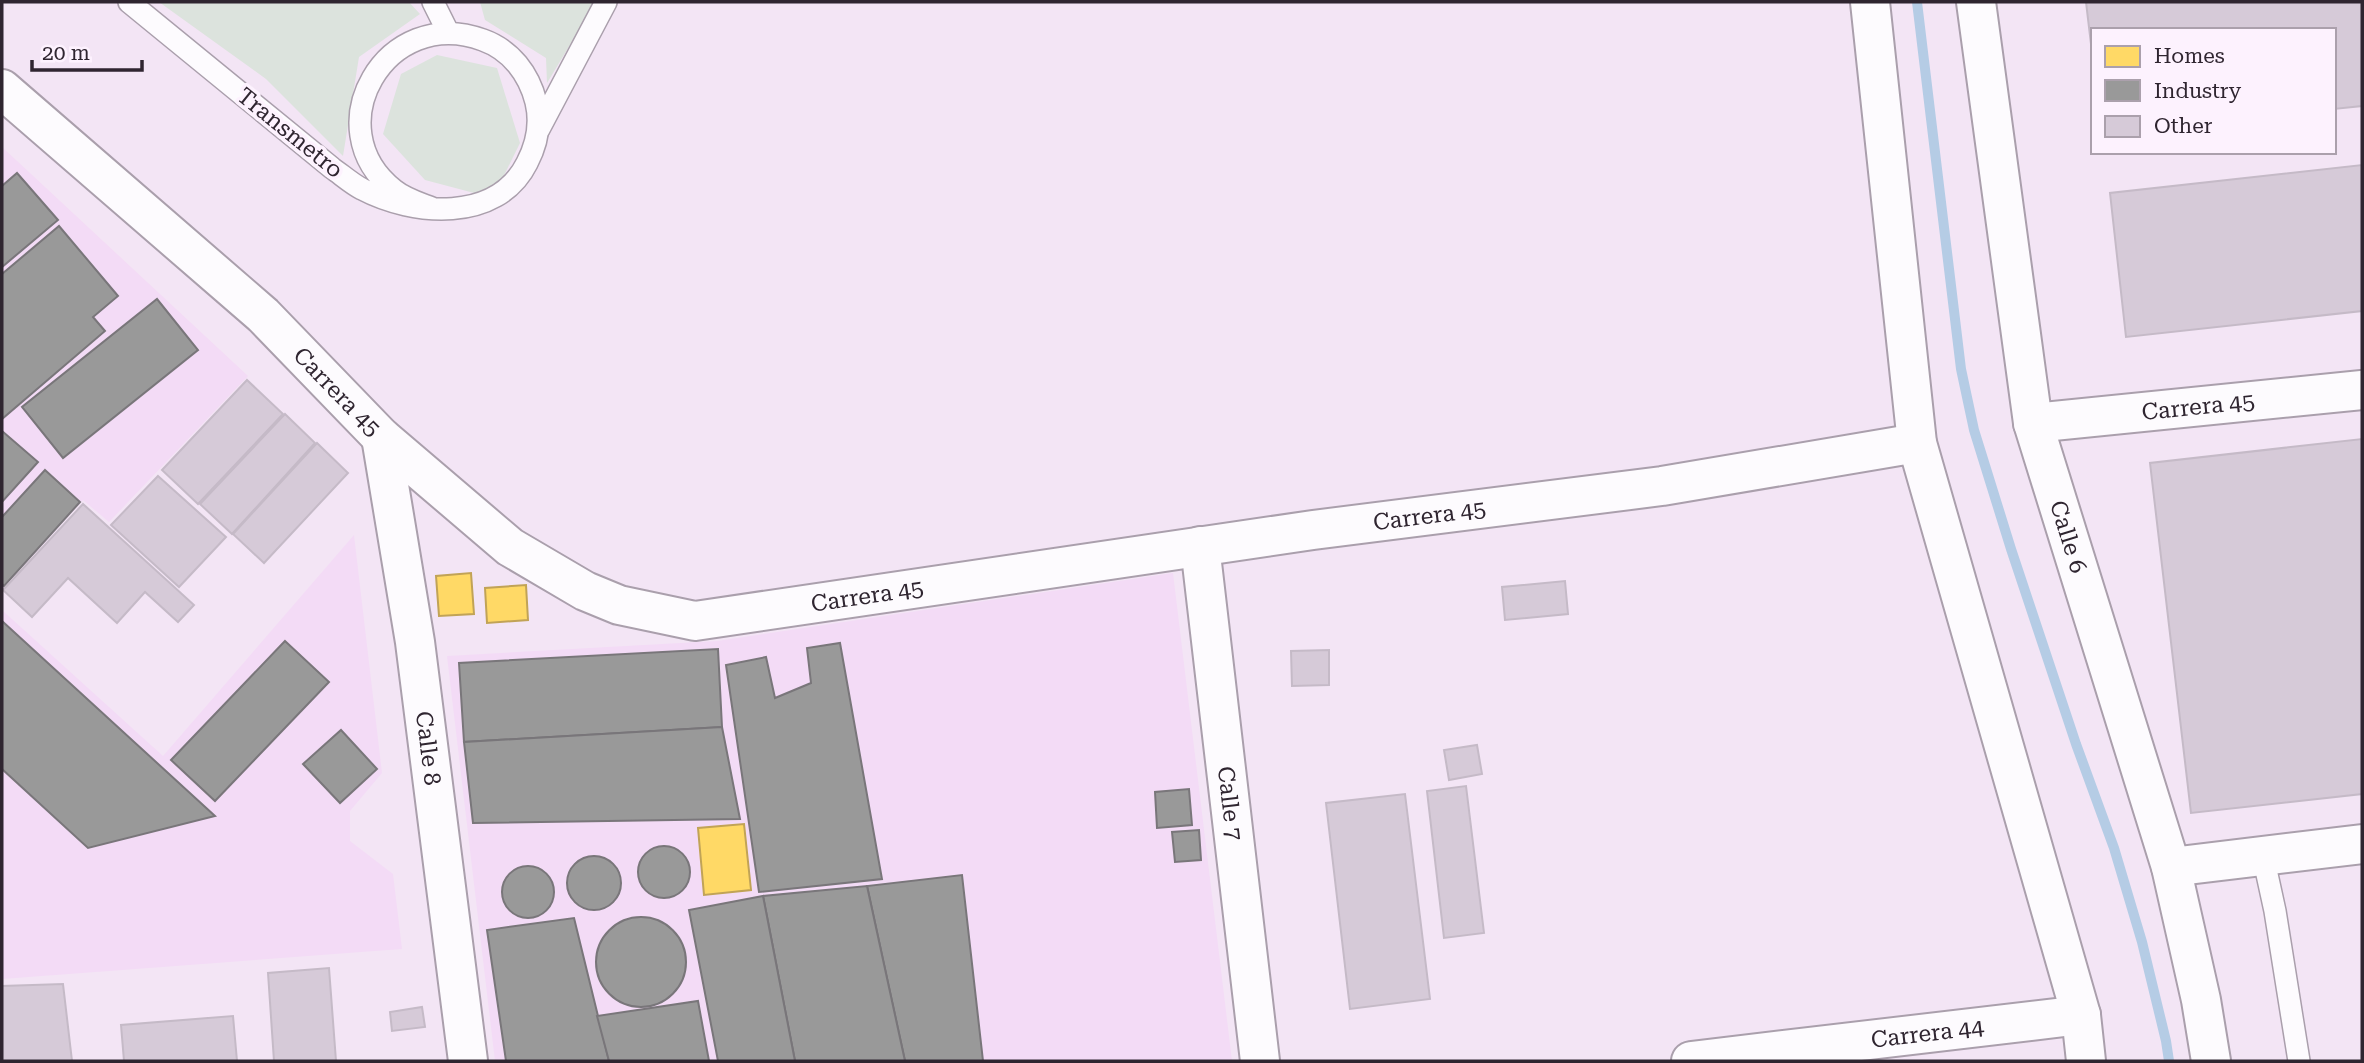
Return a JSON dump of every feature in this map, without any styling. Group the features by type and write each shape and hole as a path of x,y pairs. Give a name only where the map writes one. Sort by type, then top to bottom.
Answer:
{"street":[{"path":"1870,2 1917,443 2081,1015 2086,1061"},
{"name":"Calle 6","path":"1976,2 2033,423 2171,867 2201,1000 2210,1061"},
{"name":"Carrera 45","path":"2,89 263,315 381,437 510,547 585,591 619,605 695,621 1200,546 1662,486 1917,443"},
{"name":"Carrera 45","path":"2033,423 2362,390"},
{"name":"Calle 8","path":"381,437 415,642 468,1061"},
{"name":"Calle 7","path":"1200,546 1260,1061"},
{"path":"2171,867 2362,844"},
{"name":"Carrera 44","path":"1691,1061 2081,1015"}],"lane":[{"name":"Transmetro","path":"129,2 332,168 362,189 395,202 432,208 474,206 493,198 510,186 524,170 533,151 538,131 538,110 533,90 523,71 510,56 491,43 470,35 448,32 426,35 405,44 387,57 373,75 365,94 360,115 361,136 368,157 379,175 394,190 412,201 432,208"},
{"path":"433,2 448,32"},
{"path":"538,131 606,2"},
{"path":"2263,856 2275,911 2299,1061"}],"shaded area":[{"path":"159,2 409,2 420,14 359,57 343,156 266,79"},
{"path":"480,2 596,2 547,83 546,58 485,20"},
{"path":"437,55 497,68 520,143 493,198 425,180 383,134 401,74"},
{"path":"2,147 248,376 109,522 83,500 2,590"},
{"path":"354,535 382,773 350,811 350,841 393,874 402,949 2,979 2,610 163,756"},
{"path":"1173,573 1232,1061 495,1061 447,656 717,641"}],"building: Homes":[{"path":"471,573 474,614 439,616 436,576"},
{"path":"526,585 528,620 487,623 485,588"},
{"path":"744,824 751,890 704,895 698,828"}],"building: Industry":[{"path":"17,173 58,220 2,267 2,186"},
{"path":"59,226 118,296 93,317 105,331 2,419 2,274"},
{"path":"157,299 198,350 63,458 22,407"},
{"path":"2,431 38,462 2,502"},
{"path":"45,470 80,502 4,586 2,517"},
{"path":"2,621 215,816 88,848 2,769"},
{"path":"285,641 329,682 215,801 171,760"},
{"path":"840,643 882,879 759,892 726,665 766,657 775,698 811,683 807,648"},
{"path":"718,649 722,727 464,742 459,663"},
{"path":"722,727 740,819 473,823 464,742"},
{"path":"341,730 377,769 340,803 303,764"},
{"path":"1189,789 1192,825 1157,828 1155,792"},
{"path":"1199,830 1201,860 1175,862 1172,832"},
{"path":"664,846 683,853 690,872 683,891 664,898 645,891 638,872 645,853"},
{"path":"594,856 613,864 621,883 613,902 594,910 575,902 567,883 575,864"},
{"path":"528,866 547,873 554,892 547,911 528,918 509,911 502,892 509,873"},
{"path":"962,875 983,1061 905,1061 867,886"},
{"path":"867,886 905,1061 795,1061 763,896"},
{"path":"763,896 795,1061 718,1061 689,910"},
{"path":"641,917 658,920 673,930 683,945 686,962 683,979 673,994 658,1004 641,1007 624,1004 609,994 599,979 596,962 599,945 609,930 624,920"},
{"path":"574,918 609,1061 506,1061 487,930"},
{"path":"698,1001 709,1061 609,1061 597,1016"}],"building: Other":[{"path":"2086,2 2362,2 2362,106 2336,109 2336,28 2091,28 2091,44"},
{"path":"2362,165 2362,311 2126,337 2110,193"},
{"path":"247,380 283,414 198,504 162,470"},
{"path":"285,414 315,443 232,534 200,504"},
{"path":"2362,439 2362,794 2191,813 2150,463"},
{"path":"317,443 348,473 264,563 233,534"},
{"path":"158,476 226,537 179,587 111,525"},
{"path":"83,504 194,605 178,622 145,592 117,623 68,578 32,617 3,590"},
{"path":"1565,581 1568,614 1505,620 1502,587"},
{"path":"1329,650 1329,685 1292,686 1291,651"},
{"path":"1477,745 1482,774 1449,780 1444,750"},
{"path":"1466,786 1484,933 1444,938 1427,791"},
{"path":"1405,794 1430,999 1350,1009 1326,803"},
{"path":"329,968 336,1061 274,1061 268,973"},
{"path":"63,984 72,1061 2,1061 2,986"},
{"path":"422,1007 425,1027 392,1031 390,1012"},
{"path":"233,1016 237,1061 124,1061 121,1025"}],"waterway":[{"path":"1917,2 1961,369 1974,430 2076,744 2114,848 2142,942 2169,1061"}]}
